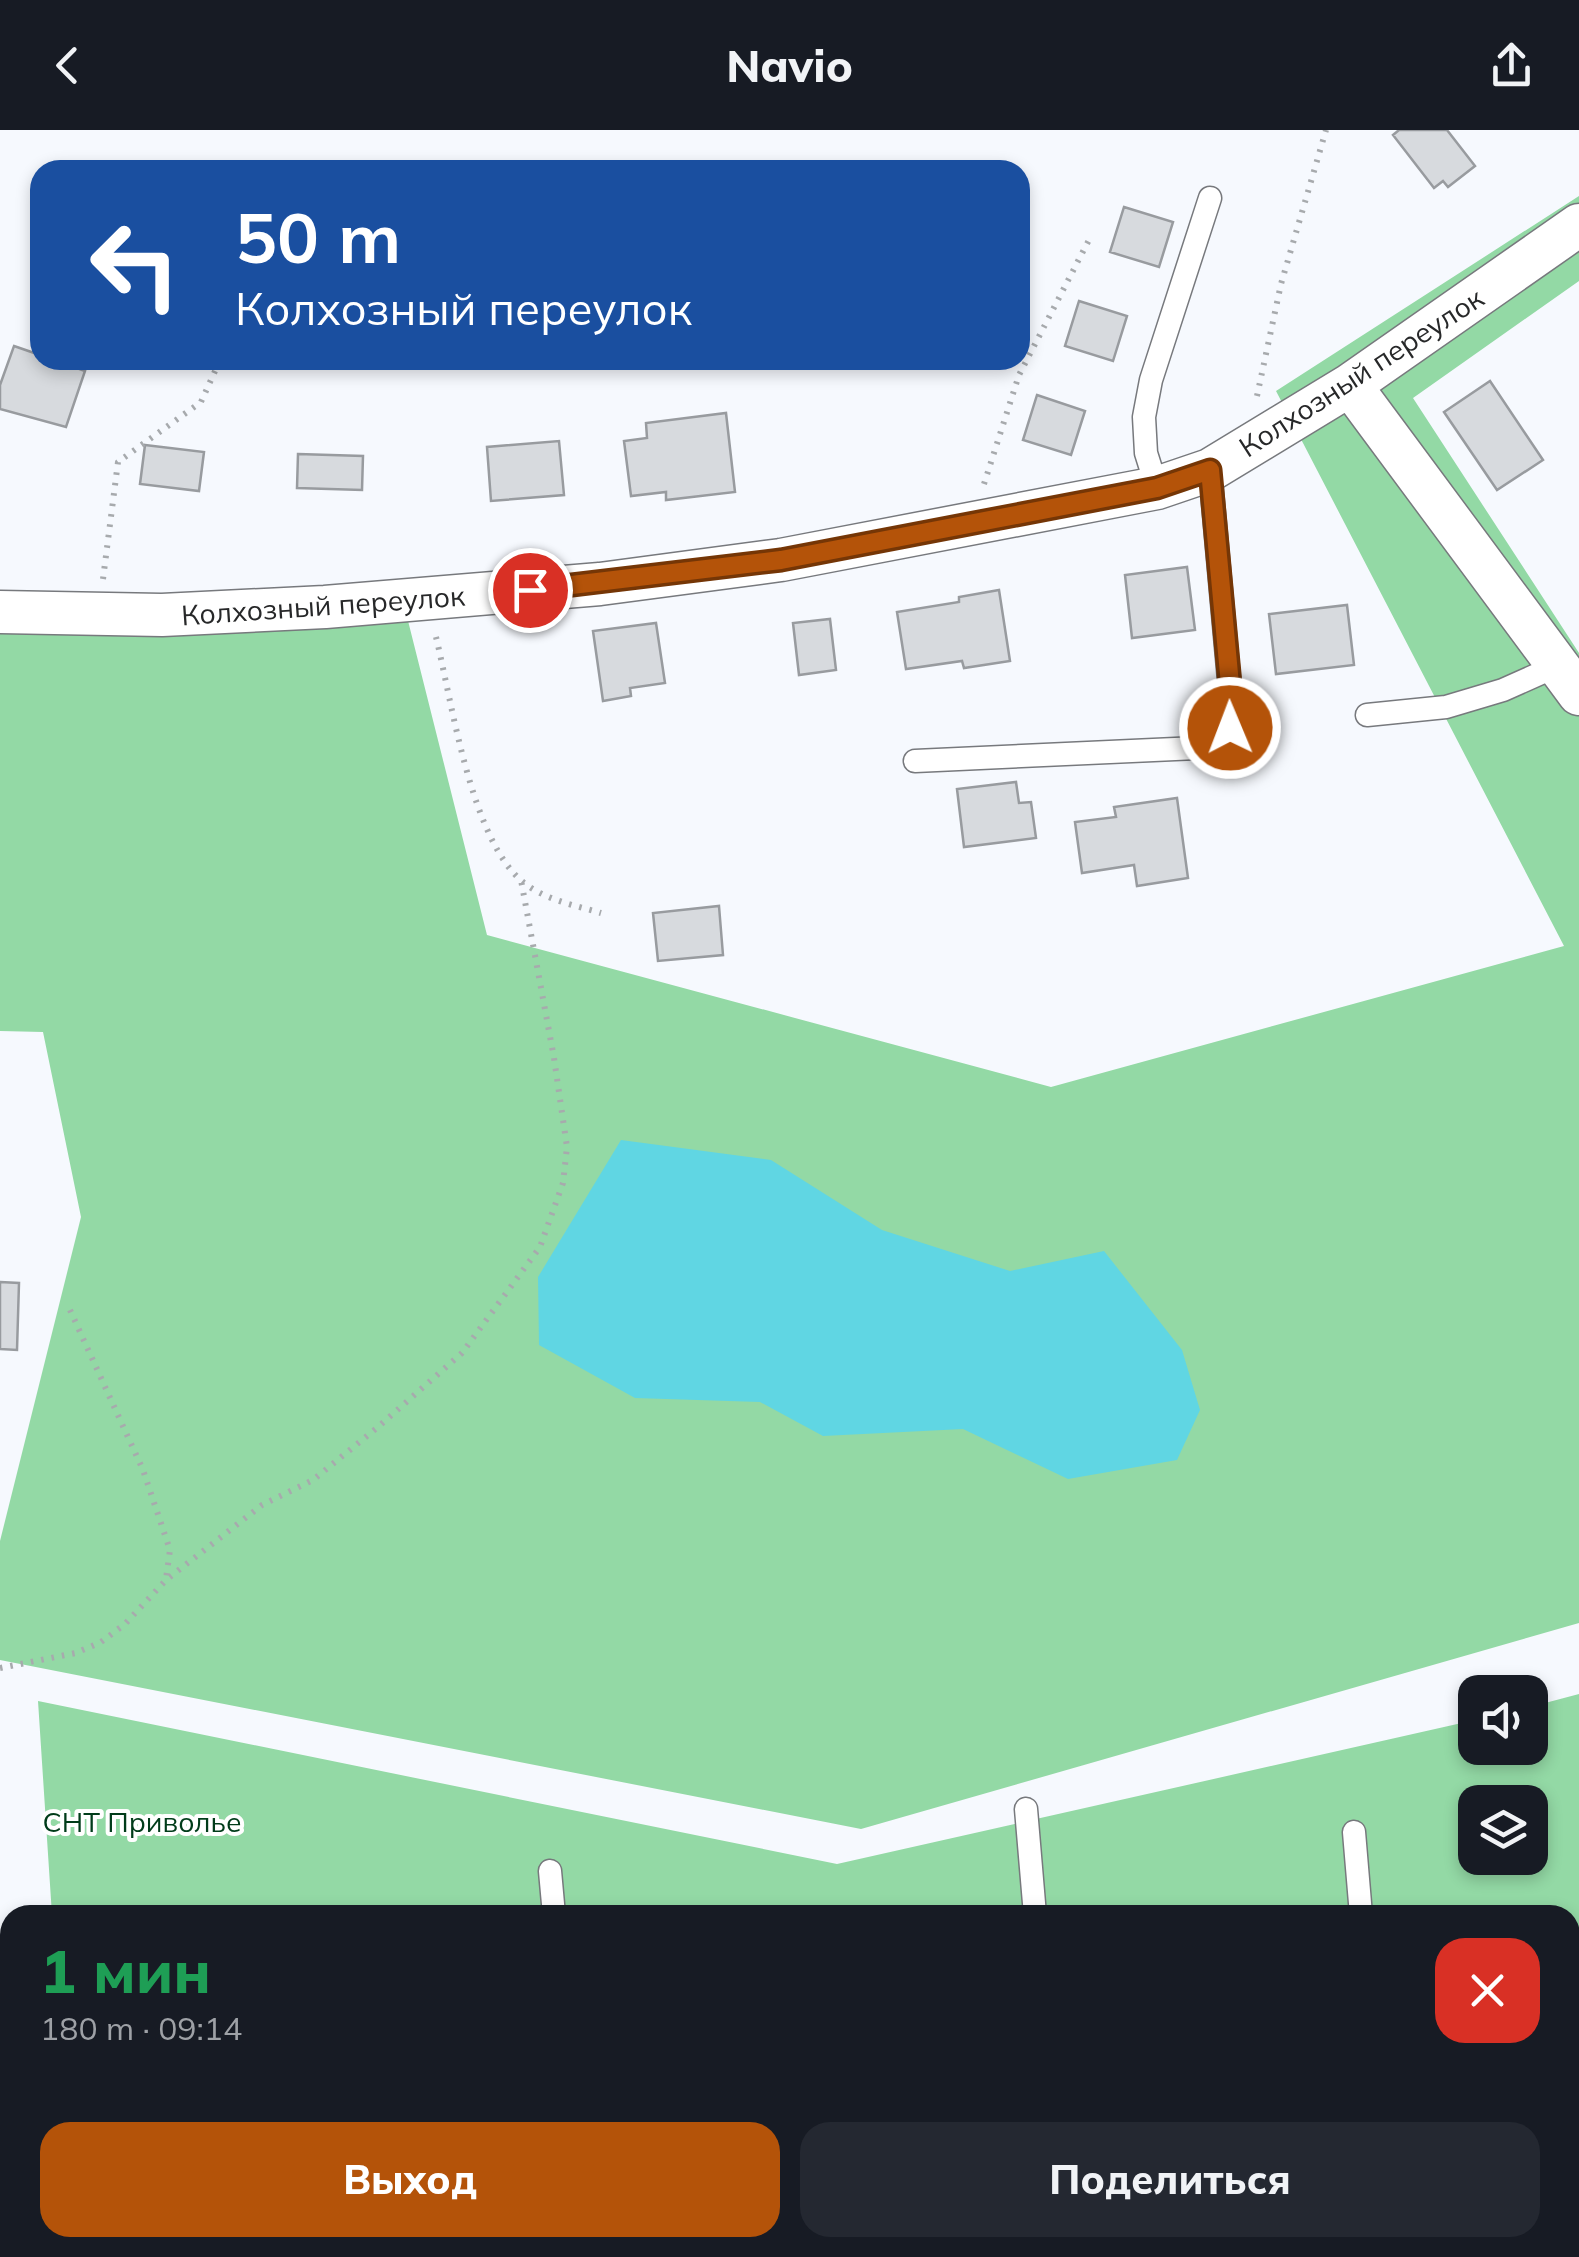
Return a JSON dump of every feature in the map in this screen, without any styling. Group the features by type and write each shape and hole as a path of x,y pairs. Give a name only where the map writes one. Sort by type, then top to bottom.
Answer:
{"street":[{"name":"Колхозный переулок","path":"0,612 105,616 289,609 600,584 781,560 1157,488 1210,470 1350,385 1579,225"},
{"path":"1350,385 1569,679"}],"lane":[{"path":"1157,488 1146,454 1144,417 1152,380 1210,198"},
{"path":"915,762 1197,748 1222,739 1230,728 1232,712 1210,470"},
{"path":"1368,715 1446,707 1503,690 1569,679"},
{"path":"1026,1809 1034,1905"},
{"path":"1354,1832 1360,1905"},
{"path":"550,1871 553,1905"}],"path":[{"path":"1248,446 1281,284 1326,130"},
{"path":"1030,355 1091,236"},
{"path":"105,616 103,584 116,466 201,402 215,370"},
{"path":"973,524 1006,411 1023,370"},
{"path":"426,599 476,801 496,852 521,880 542,894 602,913"},
{"path":"0,1668 76,1652 101,1642 125,1624 166,1580 262,1505 312,1480 462,1353 540,1247 563,1183 567,1147 521,880"},
{"path":"70,1310 143,1470 170,1550 166,1580"}],"green space":[{"path":"1579,196 1579,281 1413,398 1579,653 1579,1623 861,1829 0,1660 0,1541 81,1217 43,1032 0,1031 0,591 154,597 398,581 487,935 1051,1087 1564,946 1276,391"},
{"name":"СНТ Приволье","path":"1579,1694 1579,1905 51,1905 38,1701 837,1864 1458,1724 1458,1765 1548,1765 1548,1702"}],"water":[{"path":"621,1140 771,1160 882,1230 1010,1271 1104,1251 1182,1350 1200,1410 1177,1460 1068,1479 963,1429 823,1436 760,1402 635,1398 539,1345 538,1277"}],"building":[{"path":"1399,130 1447,130 1475,166 1448,187 1443,181 1434,188 1393,135"},
{"path":"1124,207 1173,222 1159,267 1110,252"},
{"path":"1079,301 1127,316 1113,361 1065,346"},
{"path":"14,346 30,352 30,370 85,371 66,427 0,409 0,385"},
{"path":"1490,381 1543,460 1497,490 1444,412"},
{"path":"1037,395 1085,411 1071,455 1023,440"},
{"path":"726,413 735,492 666,500 666,492 631,496 624,441 647,438 646,423"},
{"path":"559,441 564,495 491,501 487,447"},
{"path":"145,445 204,452 199,491 140,484"},
{"path":"298,454 363,456 362,490 297,488"},
{"path":"1187,567 1195,630 1132,638 1125,575"},
{"path":"999,590 1010,661 964,668 962,661 906,669 897,612 959,602 959,597"},
{"path":"1347,605 1354,665 1276,674 1269,614"},
{"path":"830,619 836,670 799,675 793,623"},
{"path":"656,623 665,683 630,688 631,696 603,701 593,631"},
{"path":"1016,782 1019,803 1031,802 1036,838 964,847 957,789"},
{"path":"1177,798 1188,878 1137,886 1134,865 1082,873 1075,822 1116,817 1114,807"},
{"path":"719,906 723,955 658,961 653,913"},
{"path":"0,1282 19,1283 17,1350 0,1349"}],"route":[{"path":"530,590 781,560 1157,488 1210,470 1232,706 1230,728"}]}
